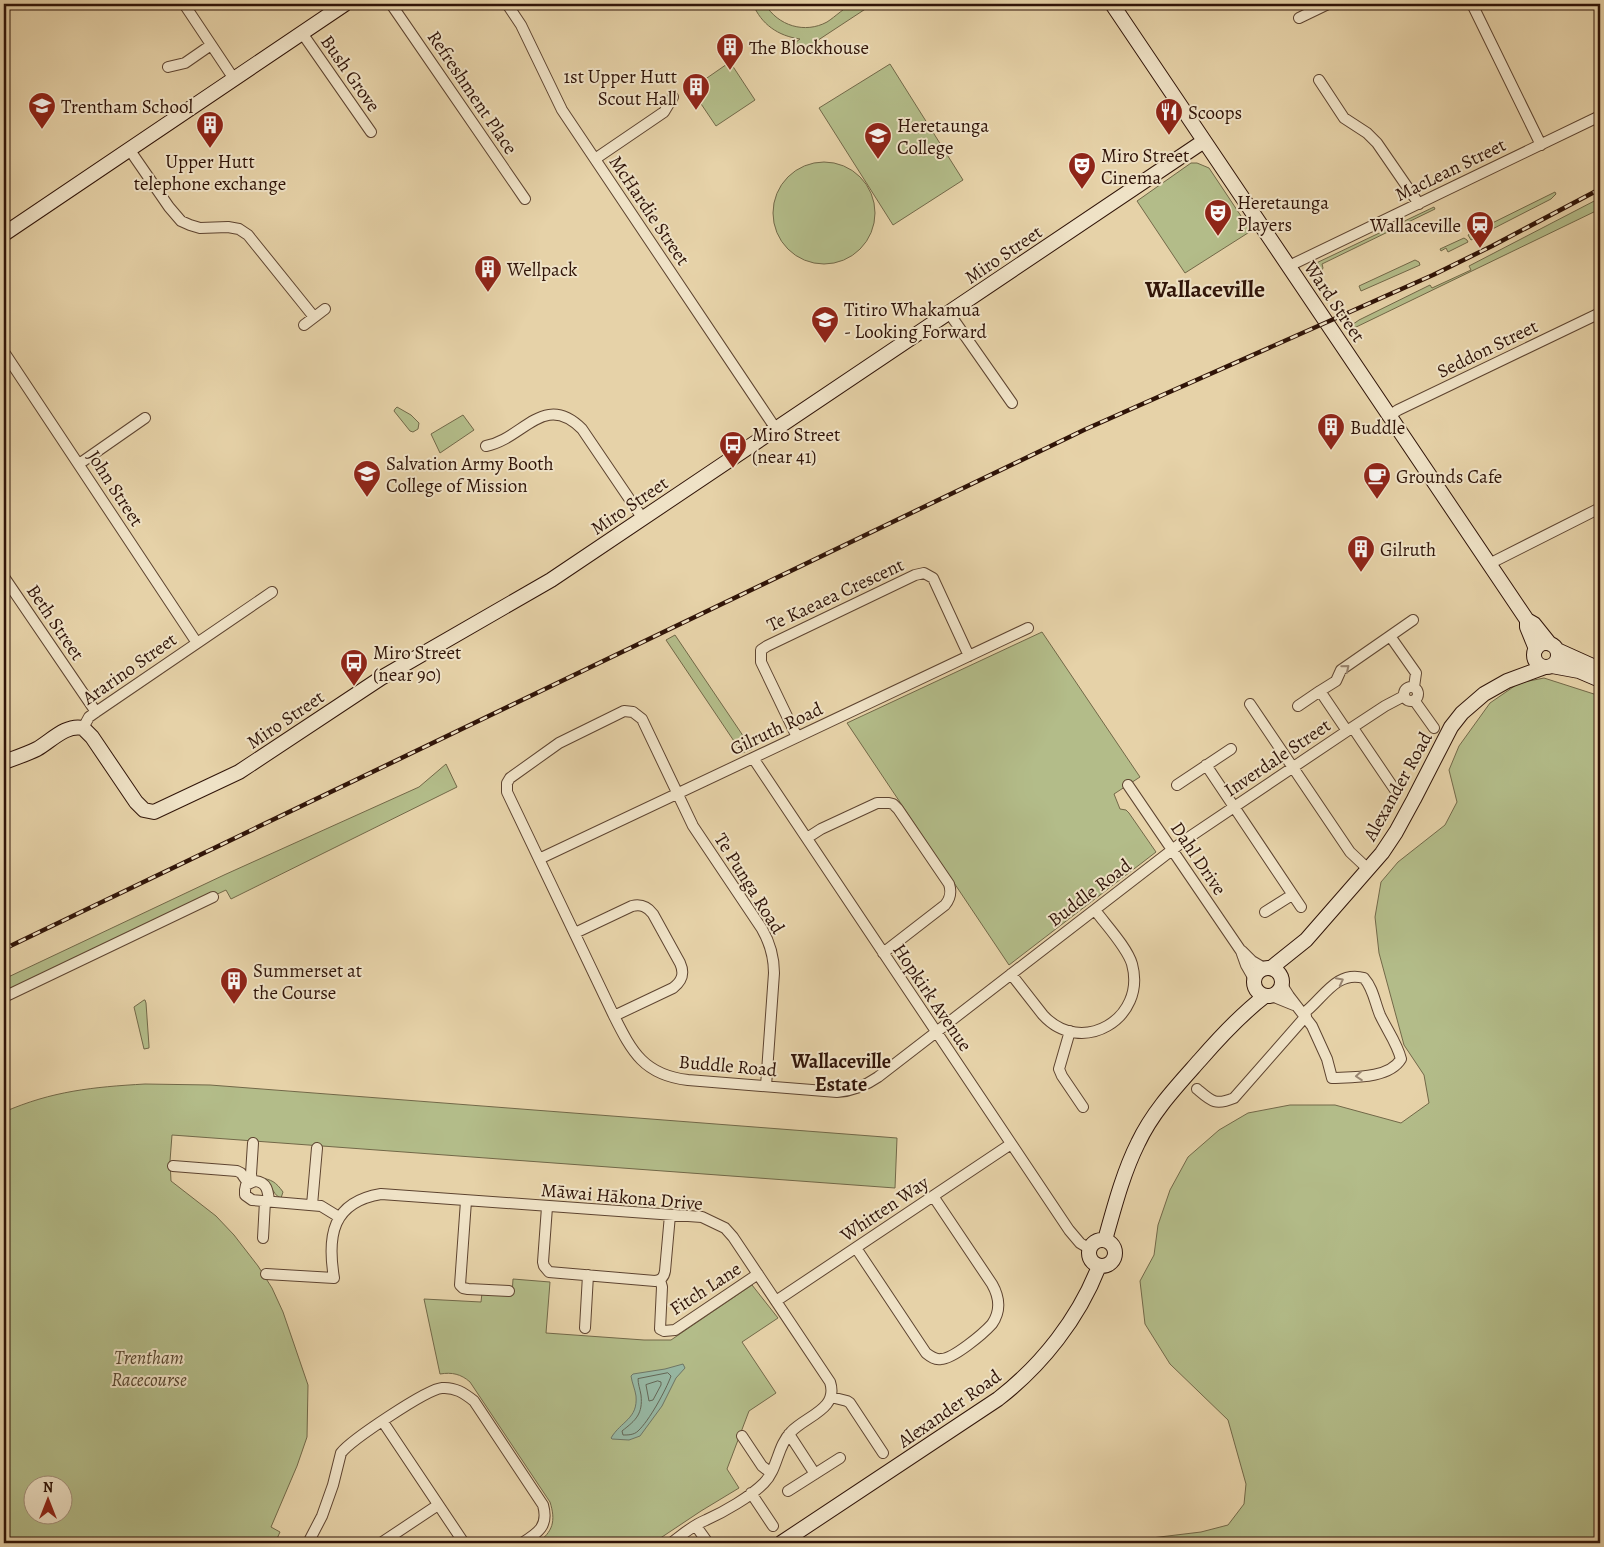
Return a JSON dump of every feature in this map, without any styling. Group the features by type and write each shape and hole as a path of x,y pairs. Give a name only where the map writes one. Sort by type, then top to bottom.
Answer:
{"street":[{"path":"184,4 234,79"},
{"path":"4,234 345,4"},
{"name":"Refreshment Place","path":"391,4 525,199"},
{"name":"McHardie Street","path":"507,4 521,25 562,110 776,429"},
{"name":"Ward Street","path":"1112,4 1527,620 1534,624 1553,647 1600,670"},
{"path":"1300,18 1328,4"},
{"path":"1472,4 1540,145"},
{"name":"Bush Grove","path":"302,33 370,132"},
{"path":"168,67 185,63 211,45"},
{"path":"1319,80 1344,118 1368,133 1377,143 1419,204"},
{"path":"594,159 664,112 673,97"},
{"name":"MacLean Street","path":"1289,266 1600,116"},
{"name":"Miro Street","path":"83,728 92,737 136,802 144,810 154,812 160,810 239,772 373,683 543,584 643,519 1204,141"},
{"path":"129,150 181,221 190,226 200,228 228,227 239,229 248,235 314,317"},
{"path":"304,325 325,309"},
{"path":"949,313 1012,403"},
{"name":"Seddon Street","path":"1389,416 1600,313"},
{"name":"John Street","path":"4,352 197,644"},
{"path":"486,446 496,444 536,419 546,415 559,415 573,420 582,429 643,519"},
{"path":"79,464 145,418"},
{"path":"1489,564 1600,508"},
{"name":"Te Kaeaea Crescent","path":"797,737 761,662 761,650 915,575 924,573 932,578 969,656"},
{"name":"Beth Street","path":"4,577 96,712"},
{"name":"Ararino Street","path":"4,762 36,750 73,727 83,728 89,717 272,592"},
{"path":"1298,706 1336,681 1341,670 1413,620"},
{"name":"Ward Street","path":"1527,620 1527,627 1535,652"},
{"name":"Gilruth Road","path":"539,859 969,656 1023,633"},
{"path":"1390,636 1416,673 1414,687 1418,694 1414,700"},
{"path":"1548,666 1557,660 1553,647 1542,644 1535,652 1536,662 1541,666 1579,671 1600,680"},
{"name":"Alexander Road","path":"1507,681 1535,652"},
{"name":"Alexander Road","path":"1105,1240 1130,1160 1147,1126 1176,1087 1228,1028 1245,1012 1279,991 1282,981 1306,940 1382,853 1396,832 1451,727 1484,694 1507,681 1548,666"},
{"name":"Inverdale Street","path":"1172,850 1350,729 1404,696 1403,692 1406,688 1414,687"},
{"path":"1320,691 1395,790"},
{"path":"1404,696 1407,700 1414,700"},
{"path":"1414,700 1434,728"},
{"path":"1250,704 1350,852 1368,869"},
{"name":"Te Punga Road","path":"539,859 507,793 508,781 513,775 559,742 620,713 630,711 641,716 693,826 762,929 772,950 774,973 766,1086"},
{"path":"1177,785 1231,749"},
{"name":"Hopkirk Avenue","path":"753,758 1069,1230 1080,1243 1090,1249"},
{"path":"1206,765 1301,907"},
{"name":"Dahl Drive","path":"1128,785 1241,951 1252,961 1268,968"},
{"path":"807,838 821,829 877,803 893,804 949,884 951,895 945,906 883,953"},
{"name":"Buddle Road","path":"539,859 614,1016 632,1050 644,1063 659,1073 677,1079 837,1092 853,1090 869,1083 1172,850"},
{"path":"1265,912 1292,895"},
{"path":"4,998 213,896"},
{"path":"575,933 632,906 642,906 650,910 683,968 683,976 673,988 614,1016"},
{"path":"1011,974 1048,1020 1059,1028 1070,1031 1089,1032 1110,1025 1126,1009 1133,991 1133,970 1130,959 1094,910"},
{"name":"Alexander Road","path":"1228,1028 1258,972 1268,968 1306,940"},
{"name":"Dahl Drive","path":"1241,951 1254,982"},
{"path":"1197,1089 1211,1102 1234,1098 1302,1012 1312,1008 1336,982 1355,976 1364,978 1399,1051 1401,1059 1398,1064 1374,1075 1332,1078 1327,1059 1312,1026 1302,1012 1282,981 1277,970 1268,968"},
{"path":"1254,982 1259,993 1302,1012"},
{"path":"1070,1031 1059,1069 1083,1107"},
{"path":"253,1143 250,1182 245,1190 247,1197 252,1200 312,1205 325,1208 339,1217 331,1241 330,1251 334,1278 266,1274"},
{"name":"Whitten Way","path":"776,1301 1011,1144"},
{"path":"312,1205 317,1148"},
{"path":"173,1166 237,1172 241,1173 250,1182"},
{"path":"250,1182 259,1181 266,1187 267,1201 263,1238"},
{"name":"Māwai Hākona Drive","path":"339,1217 356,1201 381,1194 702,1217 725,1228 733,1236 830,1382 831,1397"},
{"path":"856,1248 926,1353 933,1358 939,1359 952,1356 992,1324 996,1318 999,1302 992,1284 933,1196"},
{"path":"466,1200 460,1286 468,1289 509,1291"},
{"path":"547,1206 544,1266 549,1272 588,1275 660,1280 663,1278 670,1215"},
{"path":"1105,1240 1114,1248 1115,1256 1107,1266 1099,1266 1090,1258 1090,1249 1097,1241 1105,1240"},
{"name":"Alexander Road","path":"781,1543 990,1405 1012,1388 1034,1367 1061,1336 1079,1308 1099,1266"},
{"name":"Fitch Lane","path":"660,1280 662,1287 660,1329 668,1331 676,1330 758,1274"},
{"path":"585,1328 588,1275"},
{"path":"308,1543 322,1516 341,1454 350,1444 427,1393 440,1388 452,1388 464,1392 474,1401 543,1505 545,1511 544,1522 539,1531 522,1543"},
{"path":"671,1543 696,1526 718,1515 764,1483 771,1473 782,1445 789,1434 826,1406 831,1397 847,1401 850,1404 883,1454"},
{"path":"383,1422 464,1543"},
{"path":"789,1434 815,1474"},
{"path":"742,1436 762,1466 771,1473"},
{"path":"788,1491 840,1458"},
{"path":"751,1493 773,1526"},
{"path":"381,1543 438,1505"},
{"path":"696,1526 708,1543"}],"green space":[{"path":"753,4 765,4 770,12 785,23 793,26 810,27 819,26 827,22 853,4 873,4 797,54 791,46 800,39 784,35 771,28 756,11"},
{"path":"730,62 755,100 716,126 691,89"},
{"path":"890,64 963,180 893,225 819,108"},
{"path":"824,162 843,166 860,177 871,194 875,213 871,232 860,249 843,260 824,264 805,260 788,249 777,232 773,213 777,194 788,177 805,166"},
{"path":"1191,163 1197,163 1209,168 1251,231 1185,273 1137,201"},
{"path":"1555,192 1556,194 1551,199 1471,240 1468,235"},
{"path":"1600,198 1600,209 1350,330 1349,327 1359,320 1430,285 1432,288 1471,270 1469,266"},
{"path":"1434,207 1435,209 1322,264 1322,270 1317,265 1313,268 1316,271 1310,275 1307,271 1310,266"},
{"path":"1464,238 1468,242 1448,252 1446,248 1441,251 1440,249"},
{"path":"1415,260 1420,265 1361,291 1359,286"},
{"path":"397,407 411,415 419,423 418,429 413,432 410,431 394,411"},
{"path":"463,415 474,430 440,453 431,434"},
{"path":"1042,632 1140,777 1114,794 1120,809 1126,810 1129,813 1156,852 1009,965 847,723"},
{"path":"675,635 752,749 742,753 666,640"},
{"path":"1544,678 1597,695 1600,699 1600,1543 1034,1543 1041,1539 1118,1542 1201,1532 1228,1525 1244,1504 1246,1484 1228,1420 1170,1364 1145,1324 1140,1281 1154,1255 1158,1225 1170,1190 1188,1157 1219,1130 1248,1113 1290,1105 1335,1105 1401,1123 1429,1103 1424,1075 1404,1045 1379,953 1375,917 1381,882 1398,862 1445,825 1457,802 1449,770 1459,746 1490,703 1519,683"},
{"path":"446,764 457,787 231,899 226,890 4,994 4,979 224,875 419,787"},
{"path":"144,1000 146,1003 149,1048 144,1049 134,1007"},
{"name":"Trentham Racecourse","path":"145,1084 210,1085 897,1138 895,1188 172,1135 171,1181 216,1216 234,1235 258,1266 272,1288 283,1312 308,1385 307,1437 271,1527 280,1532 275,1543 265,1539 263,1543 4,1543 4,1112 39,1099 90,1089"},
{"path":"260,1178 270,1180 278,1186 283,1192 281,1198 275,1194 268,1182"},
{"path":"513,1279 550,1282 546,1333 644,1340 671,1340 752,1285 778,1318 742,1342 776,1393 749,1411 727,1469 739,1488 659,1539 646,1543 537,1543 547,1535 552,1525 553,1515 550,1502 470,1382 456,1374 440,1374 424,1299 481,1302 482,1293 512,1295"}],"water":[{"path":"683,1364 685,1368 676,1378 662,1406 640,1436 629,1440 612,1439 615,1432 632,1415 636,1404 631,1376"}],"railway":[{"path":"4,949 1086,429 1433,275 1600,189"}],"place":[{"name":"The Blockhouse","path":"730,71"},
{"name":"1st Upper Hutt Scout Hall","path":"696,111"},
{"name":"Trentham School","path":"42,130"},
{"name":"Scoops","path":"1169,136"},
{"name":"Upper Hutt telephone exchange","path":"210,149"},
{"name":"Heretaunga College","path":"878,160"},
{"name":"Miro Street Cinema","path":"1082,190"},
{"name":"Heretaunga Players","path":"1218,237"},
{"name":"Wallaceville","path":"1480,249"},
{"name":"Wellpack","path":"488,293"},
{"name":"Titiro Whakamua - Looking Forward","path":"825,344"},
{"name":"Buddle","path":"1331,451"},
{"name":"Miro Street (near 41)","path":"733,469"},
{"name":"Salvation Army Booth College of Mission","path":"367,498"},
{"name":"Grounds Cafe","path":"1377,500"},
{"name":"Gilruth","path":"1361,573"},
{"name":"Miro Street (near 90)","path":"354,687"},
{"name":"Summerset at the Course","path":"234,1005"}],"district":[{"name":"Wallaceville","path":"1205,289"},
{"name":"Wallaceville Estate","path":"841,1072"}]}
